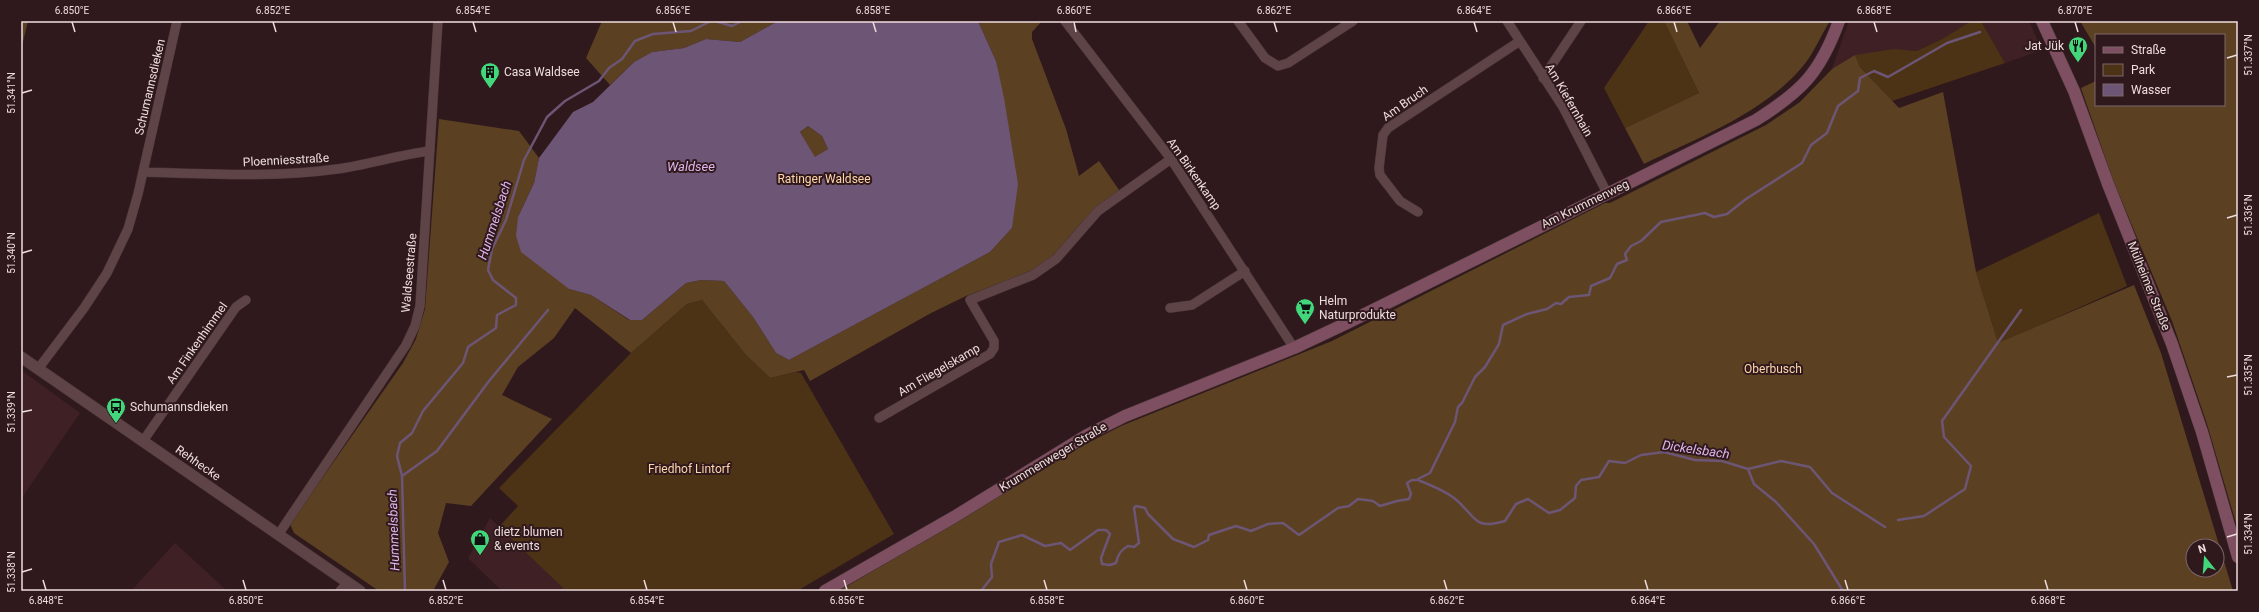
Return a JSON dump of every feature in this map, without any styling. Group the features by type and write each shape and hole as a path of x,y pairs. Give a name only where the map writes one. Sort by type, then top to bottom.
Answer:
{"main road":[{"name":"Am Krummenweg","path":"1294,348 1756,120 1786,101 1808,81 1820,64 1831,44 1839,21"},
{"name":"Mülheimer Straße","path":"2042,21 2074,91 2108,184 2172,344 2202,432 2238,557"},
{"name":"Krummenweger Straße","path":"825,591 954,517 1087,435 1125,416 1294,348"}],"street":[{"name":"Schumannsdieken","path":"38,369 84,308 107,273 128,228 143,172 177,21"},
{"name":"Waldseestraße","path":"278,535 406,345 415,326 420,306 438,21"},
{"name":"Am Birkenkamp","path":"1065,21 1171,159 1294,348"},
{"path":"1238,21 1265,58 1278,66 1288,63 1353,21"},
{"name":"Am Kiefernhain","path":"1507,21 1563,108 1607,193"},
{"path":"1543,78 1582,21"},
{"name":"Am Bruch","path":"1418,212 1400,201 1380,175 1379,168 1383,135 1388,128 1520,41"},
{"name":"Ploenniesstraße","path":"143,172 246,175 338,169 400,154 430,151"},
{"name":"Am Fliegelskamp","path":"879,418 990,354 994,348 994,341 970,300 1033,275 1056,258 1098,211 1171,159"},
{"path":"1170,308 1192,306 1245,271"},
{"name":"Am Finkenhimmel","path":"143,441 236,307 246,300"},
{"name":"Rehhecke","path":"21,357 360,591"},
{"path":"340,591 348,582"}],"shaded area":[{"path":"1849,21 1971,21 1944,38 1917,51 1894,49 1832,69"},
{"path":"1981,21 2029,21 2042,50 2005,63"},
{"path":"21,370 80,413 21,499"},
{"path":"490,518 563,588 560,591 502,591 468,558"},
{"path":"175,543 225,589 223,591 131,591"}],"green space":[{"path":"21,21 28,21 21,50"},
{"path":"602,21 778,21 740,42 706,39 684,48 652,52 634,62 610,85 586,58"},
{"path":"978,21 1042,21 1032,32 1032,39 1066,129 1079,176 1099,161 1119,190 1055,254 1031,272 966,296 931,313 810,381 804,370 770,378 746,355 702,300 687,304 631,353 575,308 554,338 518,367 502,395 552,419 471,506 446,503 438,533 449,562 433,591 379,591 294,533 290,524 403,363 416,339 425,309 439,119 519,131 539,158 534,183 518,217 569,289 591,295 629,320 642,320 686,283 701,280 724,281 753,317 776,353 789,360 990,252 1012,228 996,61"},
{"path":"1649,21 1664,21 1699,93 1625,128 1604,88"},
{"path":"1664,21 1687,21 1700,48 1720,21 1830,21 1811,55 1803,66 1787,83 1769,98 1729,123 1644,164 1625,128 1699,93"},
{"path":"1971,21 1981,21 2005,63 1892,101 1860,67 1855,55 1894,49 1917,51 1944,38"},
{"path":"2080,21 2238,21 2238,530 2207,424 2172,321 2113,180 2081,88 2095,81 2095,106 2225,106 2225,34 2095,34 2095,46"},
{"name":"Oberbusch","path":"1855,55 1860,67 1899,108 1943,92 1976,272 1998,343 2134,285 2161,353 2217,538 2185,538 2185,578 2225,578 2225,565 2233,591 839,591 1084,445 1121,426 1332,341 1605,203 1610,203 1766,125 1800,102 1832,69"},
{"path":"808,126 822,136 828,149 815,158 800,132"},
{"path":"2099,213 2127,286 1998,344 1976,272"},
{"name":"Friedhof Lintorf","path":"702,300 746,355 770,378 796,372 801,373 894,534 797,591 560,591 563,588 499,527 518,506 499,488 631,353 687,304"}],"water":[{"name":"Waldsee","path":"778,21 978,21 996,61 1004,98 1018,184 1012,228 990,252 789,360 776,353 753,317 724,281 701,280 686,283 642,320 630,320 591,295 569,289 521,252 516,236 518,217 534,183 539,158 573,112 593,102 634,62 652,52 684,48 706,39 740,42","holes":["808,126 822,136 828,149 815,157 800,132"]}],"waterway":[{"name":"Hummelsbach","path":"405,591 402,476 397,456 400,443 412,433 423,411 463,363 468,347 496,328 497,315 516,305 516,298 493,280 488,270 492,249 506,220 524,160 547,117 565,101 599,81 609,68 622,59 635,41 653,34 691,31 711,21"},
{"name":"Hummelsbach","path":"715,21 732,26 742,21"},
{"path":"1418,479 1430,473 1455,422 1458,407 1462,403 1475,377 1485,367 1499,344 1503,325 1527,314 1547,309 1556,303 1561,304 1569,297 1589,295 1591,286 1610,278 1617,264 1627,260 1625,254 1631,246 1641,241 1661,222 1705,213 1714,217 1727,214 1746,199 1802,163 1811,145 1827,133 1838,106 1858,91 1860,78 1874,71 1888,77 1947,43 1980,32"},
{"path":"402,476 437,451 489,381 548,310"},
{"path":"1898,520 1924,516 1965,489 1971,466 1944,437 1942,421 2021,310"},
{"name":"Dickelsbach","path":"981,591 992,577 991,564 999,542 1022,535 1045,546 1061,543 1070,550 1098,530 1106,530 1110,534 1101,558 1102,564 1110,565 1116,563 1123,549 1128,546 1134,547 1139,543 1134,508 1136,506 1145,508 1148,514 1173,539 1194,547 1208,540 1209,535 1236,526 1251,531 1268,524 1283,523 1299,535 1338,508 1349,506 1358,499 1373,501 1380,506 1409,499 1411,494 1407,483 1412,480 1418,480 1450,495 1461,504 1475,520 1480,523 1494,524 1505,521 1516,504 1528,499 1549,513 1560,510 1575,498 1576,486 1581,480 1599,477 1609,461 1625,463 1641,455 1664,452 1695,460 1722,461 1748,469 1754,484 1776,502 1814,544 1843,591"},
{"path":"1748,469 1781,461 1810,467 1832,493 1885,527"}],"place":[{"name":"Jat Jük","path":"2078,63"},
{"name":"Casa Waldsee","path":"490,89"},
{"name":"Helm Naturprodukte","path":"1305,325"},
{"name":"Schumannsdieken","path":"116,424"},
{"name":"dietz blumen & events","path":"480,556"}],"park label":[{"name":"Ratinger Waldsee","path":"824,179"}]}
